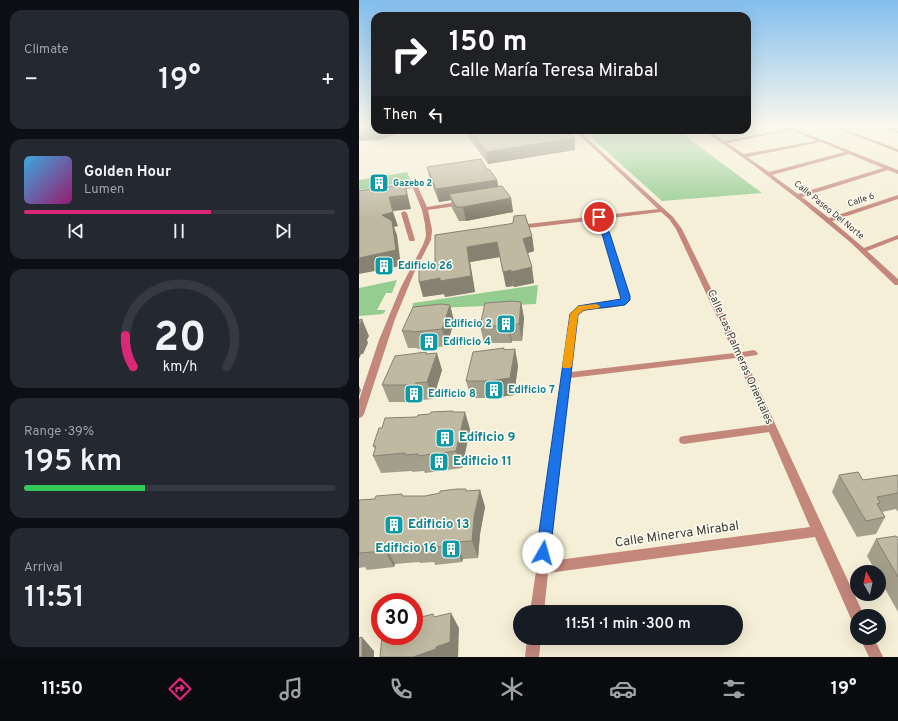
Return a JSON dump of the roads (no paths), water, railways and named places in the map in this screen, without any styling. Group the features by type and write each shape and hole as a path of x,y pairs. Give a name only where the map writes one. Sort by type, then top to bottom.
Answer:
{"street":[{"name":"Calle Las Palmeras Orientales","path":"603,156 679,229 740,355 854,609"},
{"name":"Calle Paseo Del Norte","path":"743,156 829,220 864,250 898,283"},
{"path":"769,174 837,156"},
{"path":"859,156 898,172"},
{"path":"798,196 888,168"},
{"path":"359,414 390,323 410,275 432,236 425,209 415,186 387,189"},
{"name":"Calle 6","path":"829,220 898,197"},
{"path":"425,209 472,201"},
{"path":"514,228 661,210"},
{"path":"404,213 412,240"},
{"path":"538,605 541,568 574,314 581,308 622,303 626,300 606,234 599,217"},
{"path":"864,250 898,237"},
{"path":"565,376 754,353"},
{"path":"684,440 772,428"},
{"name":"Calle Minerva Mirabal","path":"541,568 818,531"},
{"path":"532,657 533,645"},
{"path":"870,645 876,657"}],"place":[{"name":"Gazebo 2","path":"379,183"},
{"name":"Edificio 26","path":"384,266"},
{"name":"Edificio 2","path":"506,324"},
{"name":"Edificio 4","path":"429,342"},
{"name":"Edificio 7","path":"494,390"},
{"name":"Edificio 8","path":"414,394"},
{"name":"Edificio 9","path":"445,438"},
{"name":"Edificio 11","path":"439,462"},
{"name":"Edificio 13","path":"394,525"},
{"name":"Edificio 16","path":"451,549"}]}
